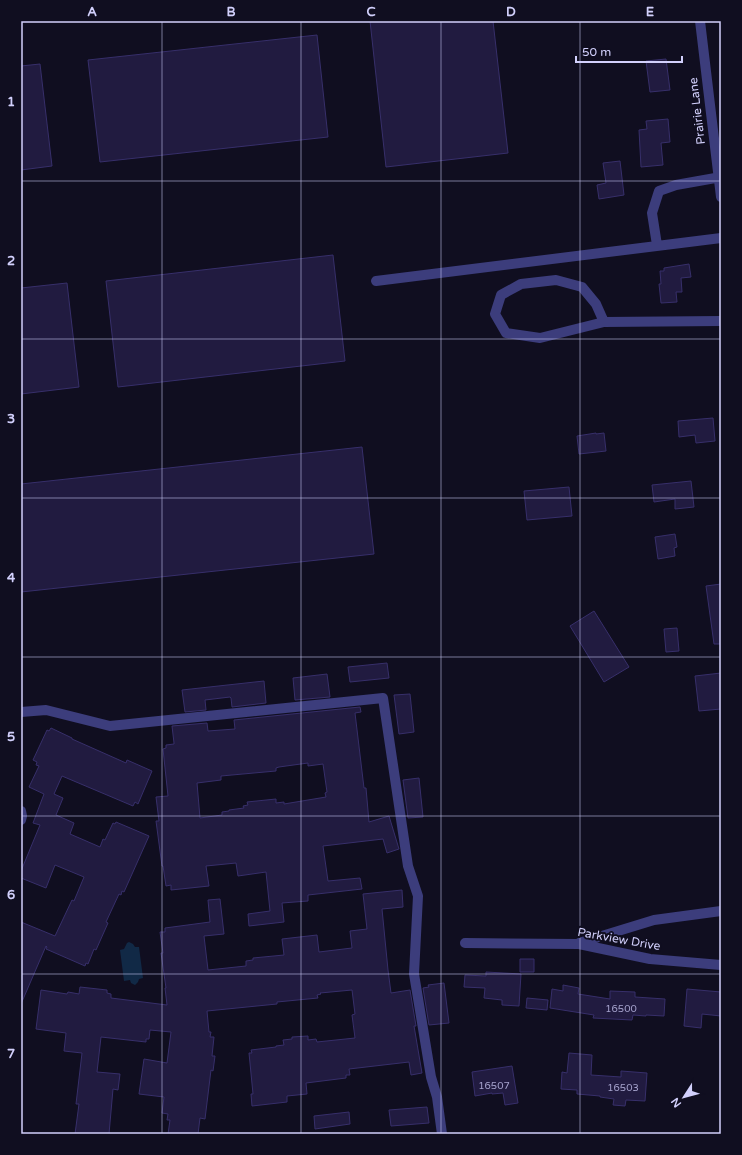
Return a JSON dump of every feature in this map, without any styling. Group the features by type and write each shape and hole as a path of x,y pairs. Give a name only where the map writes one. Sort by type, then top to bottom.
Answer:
{"street":[{"name":"Prairie Lane","path":"700,21 718,143 721,197"},
{"path":"657,245 652,213 659,191 676,185 720,178"},
{"path":"376,281 721,238"},
{"path":"604,322 596,304 582,288 556,280 521,284 501,295 495,314 506,333 540,338 604,322 721,321"},
{"path":"21,712 46,710 110,726 383,698 408,866 418,896 414,974 431,1077 437,1097 442,1134"},
{"path":"21,811 21,820"},
{"path":"579,944 654,920 721,911"},
{"name":"Parkview Drive","path":"464,943 579,944 650,959 721,965"}],"water":[{"path":"129,942 135,947 139,947 143,978 139,979 135,985 131,983 130,980 124,981 120,950 124,949"}],"building":[{"path":"370,21 493,21 508,153 386,167"},
{"path":"317,35 328,137 100,162 88,60"},
{"path":"666,59 670,90 650,92 646,61"},
{"path":"40,64 52,166 21,170 21,66"},
{"path":"668,119 670,142 661,143 663,165 641,167 639,130 647,129 646,121"},
{"path":"620,161 624,195 599,199 597,185 606,183 603,163"},
{"path":"333,255 345,361 118,387 106,281"},
{"path":"689,264 691,277 681,278 682,292 676,292 677,302 661,303 659,284 661,284 660,271 664,271 664,268"},
{"path":"67,283 79,387 21,394 21,288"},
{"path":"713,418 715,441 696,443 695,435 679,437 678,421"},
{"path":"604,433 606,451 579,454 577,436"},
{"path":"362,447 374,554 21,592 21,484"},
{"path":"691,481 694,507 675,509 675,499 654,502 652,485"},
{"path":"569,487 572,516 527,520 524,491"},
{"path":"675,534 677,547 674,548 675,556 658,559 655,537"},
{"path":"721,584 721,644 714,644 706,586"},
{"path":"594,611 629,667 604,682 570,626"},
{"path":"677,628 679,651 666,652 664,629"},
{"path":"387,663 389,678 350,682 348,667"},
{"path":"721,673 721,709 699,711 695,676"},
{"path":"327,674 330,697 295,700 293,678"},
{"path":"264,681 266,703 232,707 230,697 205,700 206,710 185,712 182,690"},
{"path":"410,694 414,732 399,734 394,695"},
{"path":"360,707 361,712 355,713 364,788 366,788 369,822 389,816 399,849 387,853 383,839 323,846 328,881 360,878 362,889 308,895 308,901 282,903 284,922 249,926 248,914 270,911 266,872 238,876 236,863 206,866 209,886 171,890 171,885 166,886 156,821 159,821 156,797 168,796 163,749 166,748 166,745 174,744 172,726 207,723 208,731 235,729 234,720","holes":["308,763 308,766 323,764 327,792 325,793 326,797 284,804 284,802 276,803 276,799 247,802 248,805 243,806 244,808 222,812 222,815 200,818 197,783 221,780 221,776 276,771 276,768 279,767"]},
{"path":"51,728 126,763 127,760 152,771 138,804 135,802 133,806 62,776 54,794 63,798 56,815 74,823 70,834 100,847 113,823 115,824 116,822 149,836 124,892 122,891 121,895 119,894 106,922 108,923 88,964 86,963 85,966 46,949 46,946 21,1004 21,922 55,936 72,900 74,901 84,877 55,865 46,888 21,878 21,871 40,825 33,823 44,794 29,787 39,766 36,765 37,762 33,760 47,730 49,731"},
{"path":"419,778 423,817 408,818 403,780"},
{"path":"402,890 403,907 382,909 388,970 391,993 410,990 422,1073 411,1075 409,1062 349,1069 350,1075 346,1075 346,1078 306,1083 307,1094 287,1096 287,1102 252,1106 251,1094 253,1094 249,1053 252,1053 251,1050 284,1045 283,1040 292,1039 292,1037 308,1036 308,1040 316,1039 317,1042 355,1038 352,1015 355,1014 352,990 320,993 321,994 317,995 318,998 277,1002 277,1004 207,1011 209,1032 211,1032 210,1037 214,1037 212,1056 215,1056 213,1071 211,1070 205,1119 200,1118 198,1134 168,1134 170,1120 167,1120 168,1114 162,1113 164,1097 139,1094 144,1059 167,1063 171,1032 150,1030 149,1039 146,1039 146,1042 101,1037 97,1072 120,1074 118,1090 113,1089 109,1134 75,1134 79,1104 76,1104 82,1053 64,1051 66,1033 36,1029 41,990 67,994 68,992 79,994 80,987 107,990 107,993 111,994 111,998 167,1005 160,932 165,932 165,928 210,922 208,900 220,899 224,934 204,936 208,970 246,966 246,961 253,960 253,958 284,955 282,939 317,935 319,952 352,948 350,931 367,929 363,894"},
{"path":"520,959 534,959 534,972 520,972"},
{"path":"486,972 521,974 519,1006 502,1005 502,1000 484,998 485,988 464,987 465,975 486,976"},
{"path":"444,983 449,1023 429,1025 423,988 429,987 428,985"},
{"path":"563,985 579,988 578,994 610,999 610,991 635,992 635,997 665,999 664,1016 633,1015 632,1020 593,1018 594,1015 550,1008 552,989 563,991"},
{"path":"687,989 721,992 721,1016 702,1014 701,1028 684,1026"},
{"path":"527,998 548,1000 547,1010 526,1008"},
{"path":"569,1053 592,1055 591,1075 621,1077 621,1071 647,1073 645,1101 626,1100 625,1106 613,1105 614,1099 577,1094 577,1090 561,1089 562,1072 567,1073"},
{"path":"512,1066 518,1103 505,1105 503,1093 475,1096 472,1072"},
{"path":"427,1107 429,1123 391,1126 389,1110"},
{"path":"349,1112 350,1124 315,1129 314,1116"}]}
